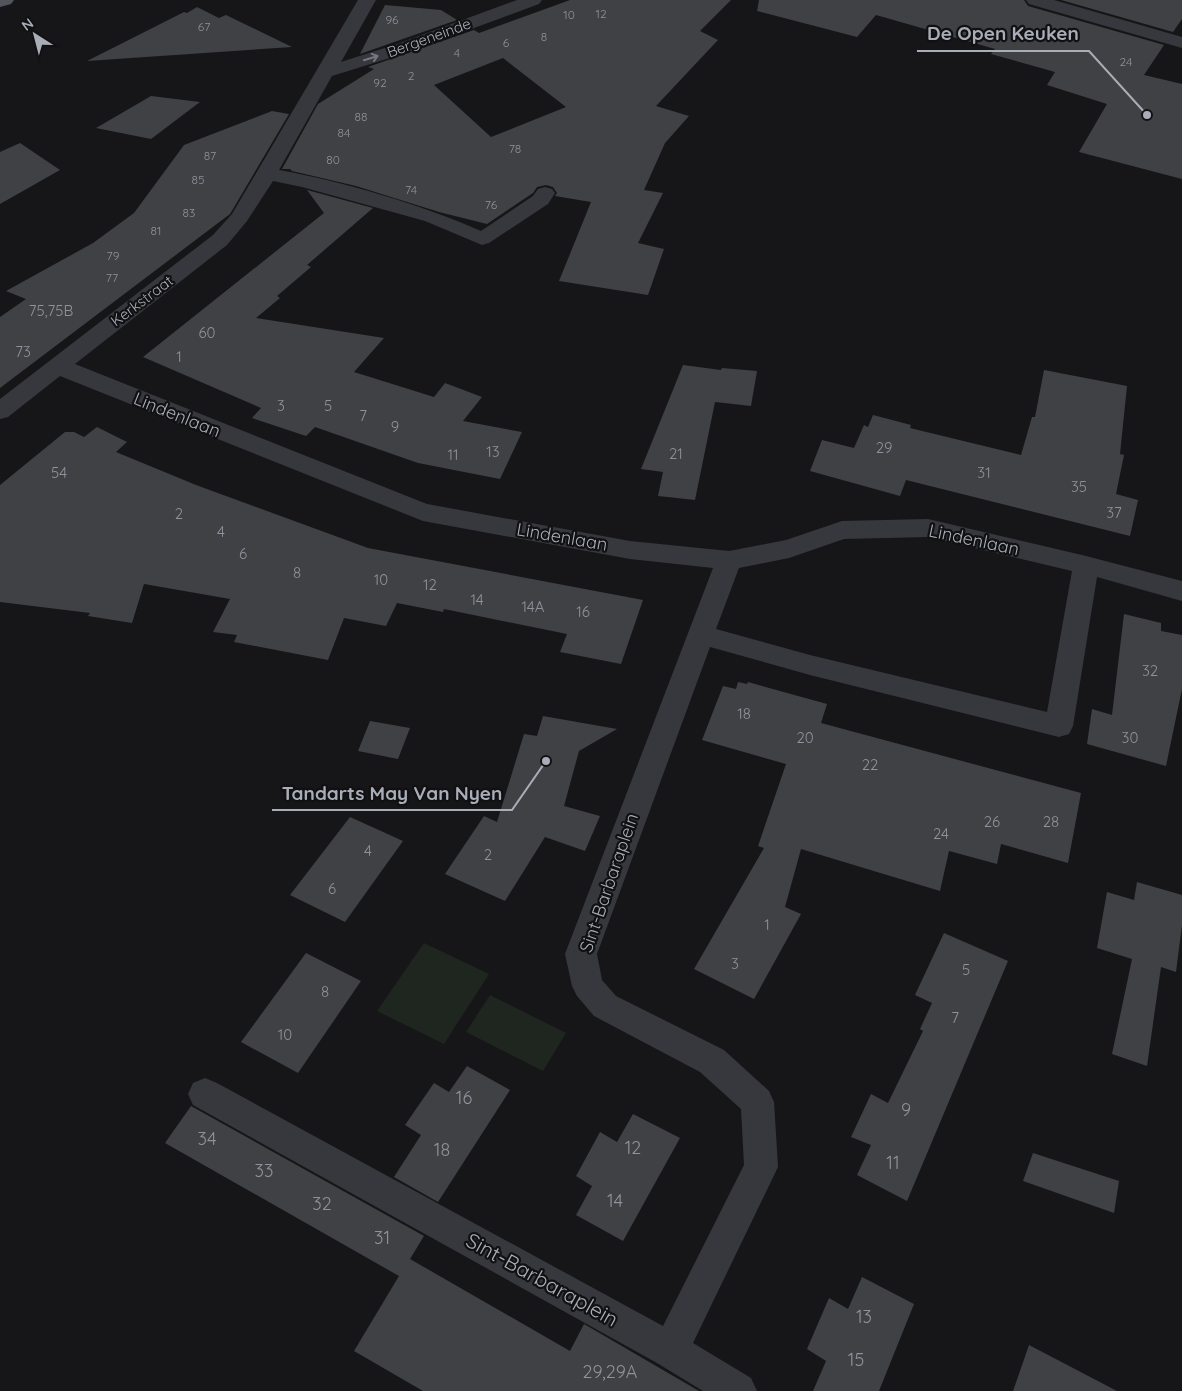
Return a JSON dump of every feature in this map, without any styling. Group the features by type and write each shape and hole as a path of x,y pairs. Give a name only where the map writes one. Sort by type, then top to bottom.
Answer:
{"main road":[{"path":"0,2 6,0"}],"street":[{"name":"Kerkstraat","path":"0,412 220,240 240,217 267,174 367,0"},
{"name":"Bergeneinde","path":"324,73 403,48 533,0"},
{"path":"1035,0 1182,43"},
{"path":"267,174 304,181 432,216 482,240 541,200 545,193"},
{"name":"Lindenlaan","path":"57,366 205,427 423,512 630,550 729,560 789,549 842,530 928,528 1086,565 1182,591"},
{"name":"Sint-Barbaraplein","path":"670,1350 761,1168 758,1102 712,1061 605,1006 588,986 581,954 729,560"},
{"path":"702,635 810,665 1059,726 1086,565"},
{"name":"Sint-Barbaraplein","path":"205,1094 670,1350 738,1391"}],"shaded area":[{"path":"424,943 489,974 444,1044 377,1011"},
{"path":"490,995 566,1033 543,1071 466,1032"}],"building":[{"path":"570,0 731,0 700,31 718,40 656,106 689,116 665,143 644,190 663,193 638,243 664,249 648,295 559,281 591,202 555,196 557,193 553,187 546,185 537,187 533,193 487,224 439,212 356,186 290,169 282,169 318,104 374,69 368,67 474,30 479,33","holes":["503,58 566,107 491,137 434,85"]},
{"path":"759,0 1024,0 1028,6 1164,45 1144,75 1182,84 1182,179 1079,152 1107,104 1047,85 1055,72 991,54 995,49 876,15 857,37 757,11"},
{"path":"1061,0 1182,0 1182,19 1173,32"},
{"path":"385,5 441,10 457,20 360,54"},
{"path":"197,7 219,18 226,15 292,47 87,61 184,12 187,13"},
{"path":"151,96 200,102 151,139 96,128"},
{"path":"272,111 289,114 230,214 0,388 0,317 26,299 6,291 93,243 134,213 184,145"},
{"path":"20,143 60,170 0,204 0,152"},
{"path":"307,190 373,208 307,265 311,267 277,296 280,298 256,318 384,338 354,372 434,397 445,383 482,397 463,421 522,432 500,479 418,463 315,427 306,436 252,418 261,408 143,357 324,213"},
{"path":"683,365 721,370 722,368 757,371 751,406 715,402 695,500 658,496 663,472 641,469"},
{"path":"1044,370 1127,386 1120,454 1124,455 1116,494 1138,500 1130,536 906,480 900,496 810,471 822,440 854,448 864,425 868,427 873,415 911,425 910,428 1021,455 1032,417 1035,417"},
{"path":"97,427 127,442 116,452 196,485 368,548 643,600 621,664 560,652 567,634 444,609 443,612 397,603 386,626 344,618 328,660 234,642 237,635 213,632 230,599 144,584 132,623 88,616 90,613 0,602 0,485 65,432 74,432 84,437"},
{"path":"1124,614 1161,623 1161,631 1182,635 1182,689 1166,766 1087,744 1092,709 1112,715"},
{"path":"738,682 747,684 748,682 827,704 821,723 1081,793 1068,863 1001,844 997,864 949,851 940,891 801,849 785,907 801,914 754,999 694,969 764,848 758,846 786,764 702,740 723,686 736,689"},
{"path":"543,716 617,729 579,751 564,806 600,816 585,851 545,837 505,901 445,874 484,816 497,822 524,734 537,736"},
{"path":"370,721 410,728 398,759 358,751"},
{"path":"350,817 403,841 345,922 290,895"},
{"path":"1137,882 1182,895 1182,925 1176,972 1161,967 1147,1066 1112,1054 1132,959 1097,948 1107,892 1134,900"},
{"path":"944,933 1008,961 907,1201 857,1175 871,1145 851,1137 871,1094 888,1103 923,1031 920,1029 932,1003 915,995"},
{"path":"306,953 361,981 298,1073 241,1042"},
{"path":"467,1066 510,1090 438,1202 394,1177 421,1135 405,1125 434,1083 449,1092"},
{"path":"191,1106 424,1236 410,1259 570,1351 584,1324 699,1391 423,1391 354,1351 399,1276 165,1143"},
{"path":"633,1114 680,1138 623,1241 576,1215 592,1186 576,1176 600,1132 617,1142"},
{"path":"1033,1153 1119,1181 1114,1213 1023,1181"},
{"path":"862,1277 914,1304 879,1391 813,1391 826,1361 807,1349 829,1298 848,1309"},
{"path":"1029,1345 1117,1391 1013,1391"}],"place":[{"name":"De Open Keuken","path":"1147,115"},
{"name":"Tandarts May Van Nyen","path":"546,761"}]}
